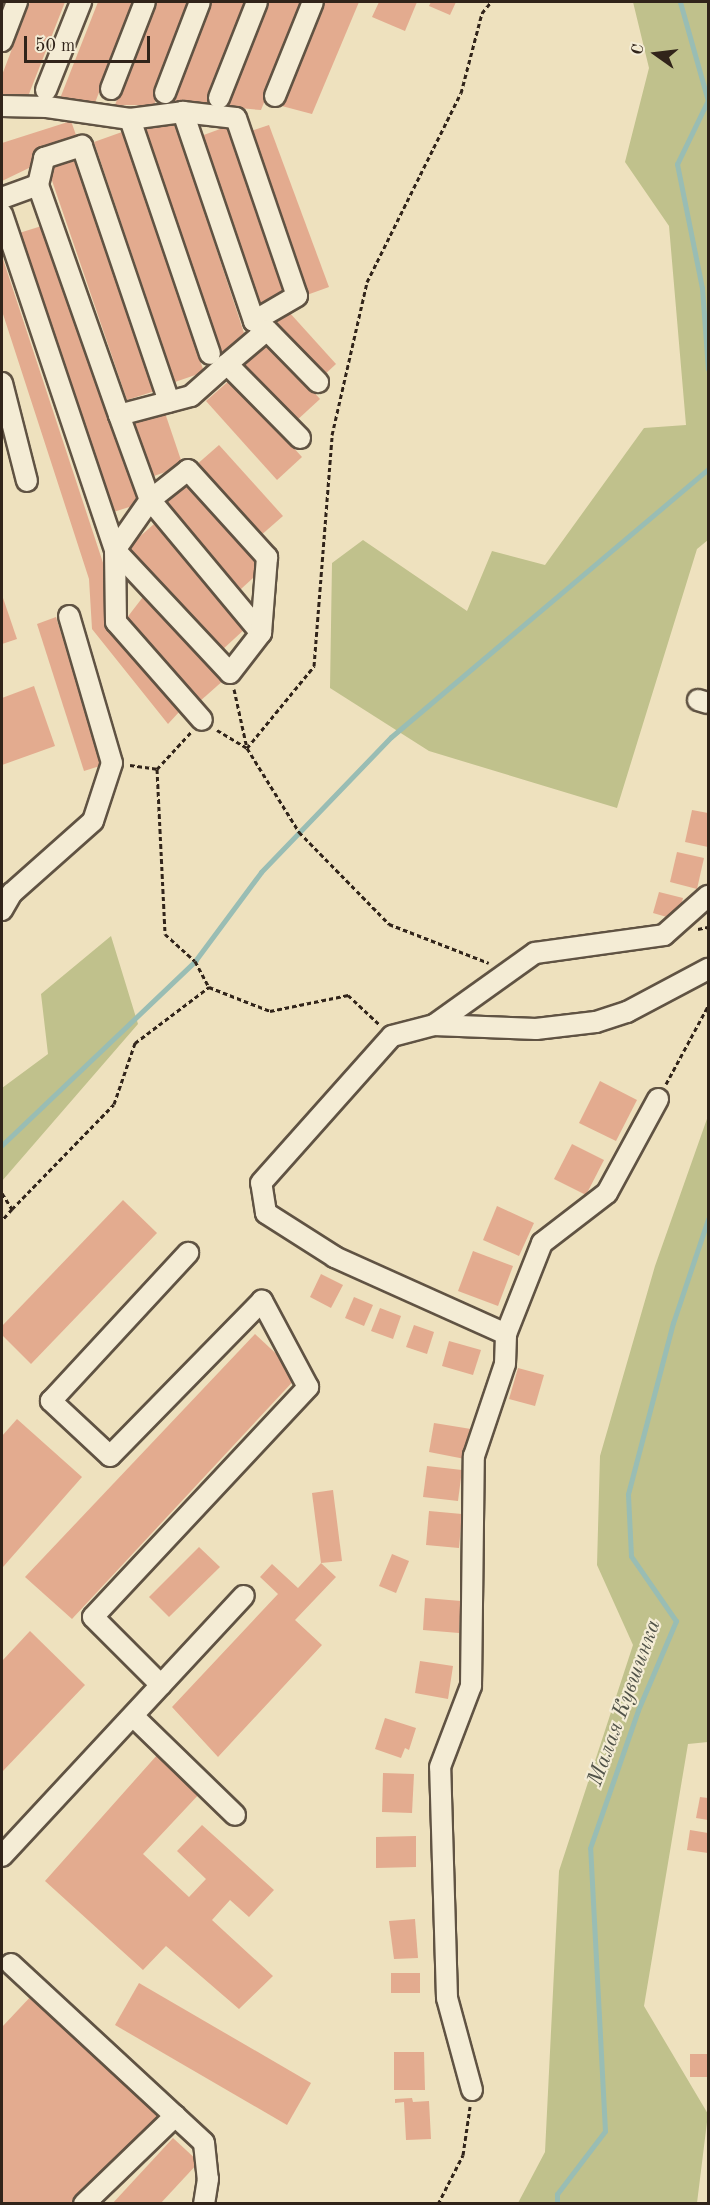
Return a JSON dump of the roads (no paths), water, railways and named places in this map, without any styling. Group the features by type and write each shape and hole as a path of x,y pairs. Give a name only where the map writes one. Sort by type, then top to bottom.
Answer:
{"street":[{"path":"2,41 17,2"},
{"path":"46,90 81,2"},
{"path":"111,89 145,2"},
{"path":"165,93 200,2"},
{"path":"219,98 257,2"},
{"path":"275,96 314,2"},
{"path":"2,106 47,107 130,119 183,111 236,118 297,296 254,321 183,111"},
{"path":"130,119 210,354"},
{"path":"169,402 82,146 45,158 38,185 150,500 261,633"},
{"path":"2,198 38,185"},
{"path":"2,214 115,550 116,622 202,720"},
{"path":"119,415 191,396 267,330 318,382"},
{"path":"227,364 300,438"},
{"path":"2,384 27,481"},
{"path":"188,470 267,557 261,633 230,673 115,550 150,500 188,470"},
{"path":"2,910 12,893 93,821 112,763 69,616"},
{"path":"434,1025 535,953 664,935 708,896"},
{"path":"506,1334 335,1257 267,1213 261,1183 392,1036 434,1025 536,1029 596,1022 627,1012 708,969"},
{"path":"472,2090 447,1998 440,1767 471,1686 474,1456 505,1364 506,1334 542,1243 607,1193 658,1099"},
{"path":"161,1685 93,1617 308,1387 262,1301 110,1456 51,1401 188,1253"},
{"path":"2,1856 244,1596"},
{"path":"133,1716 235,1815"},
{"path":"11,1964 204,2143 208,2179 204,2204"},
{"path":"84,2204 175,2116"}],"waterway":[{"name":"Малая Кувшинка","path":"680,2 708,101"},
{"path":"708,100 677,164 702,288 708,369"},
{"path":"2,1145 195,961 261,872 391,737 708,469"},
{"name":"Малая Кувшинка","path":"557,2204 557,2194 605,2131 590,1848 638,1710 676,1621 631,1556 628,1494 673,1323 708,1219"}]}
